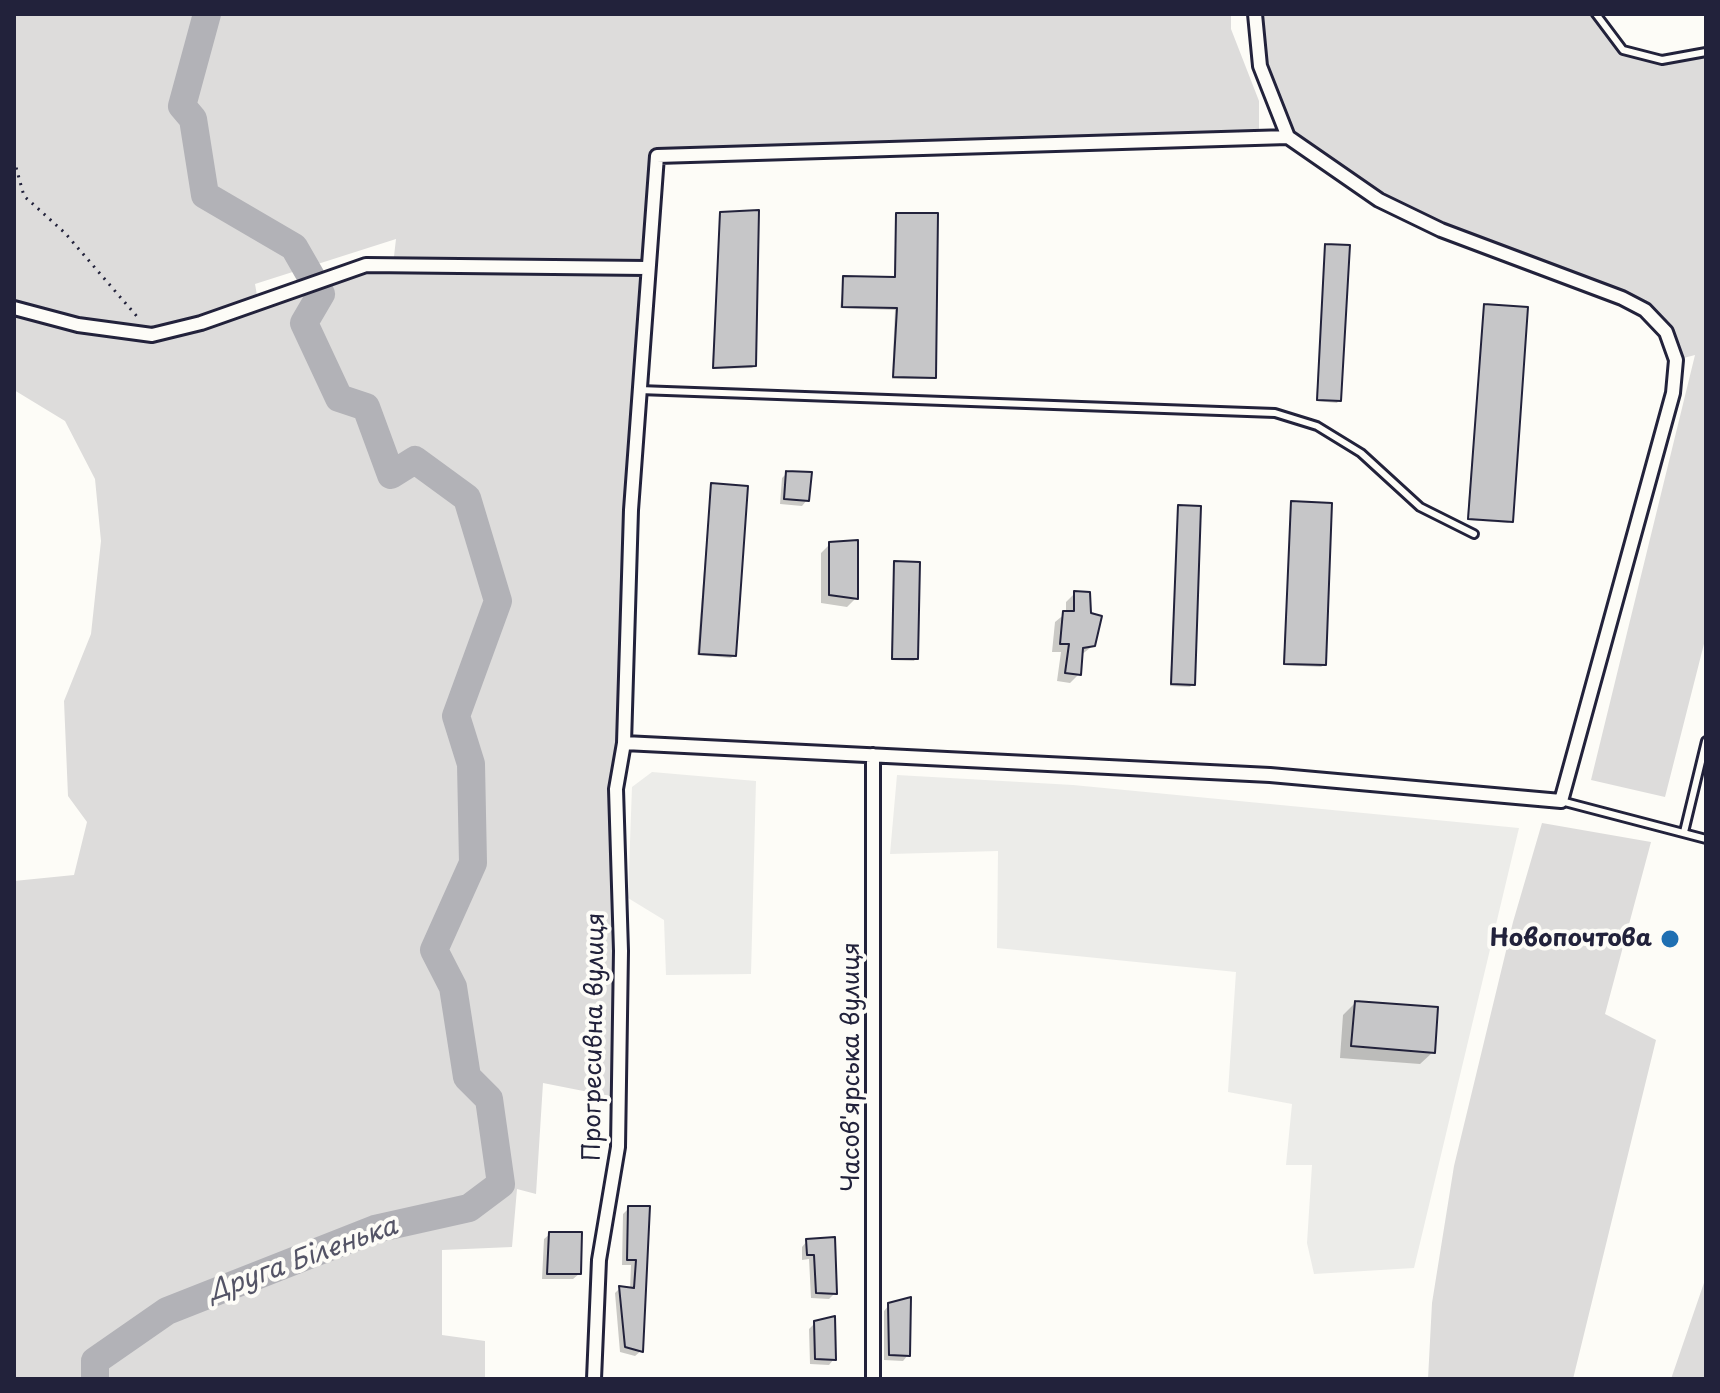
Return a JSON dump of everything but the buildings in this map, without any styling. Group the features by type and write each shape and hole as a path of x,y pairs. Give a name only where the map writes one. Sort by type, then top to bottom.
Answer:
{"street":[{"path":"624,743 1270,775 1561,801 1673,393 1676,360 1666,332 1645,310 1622,298 1441,230 1379,200 1288,137 1260,66 1255,14"},
{"name":"Прогресивна вулиця","path":"594,1379 599,1260 618,1147 621,951 616,789 624,743 631,510 657,156 1288,137"},
{"path":"14,308 78,325 152,335 201,323 327,276 366,265 647,268"},
{"name":"Часов'ярська вулиця","path":"873,755 873,1379"}],"lane":[{"path":"1596,14 1623,50 1662,60 1706,52"},
{"path":"639,390 1275,413 1317,426 1361,453 1420,507 1474,534"},
{"path":"1684,832 1706,741"},
{"path":"1561,801 1706,839"}],"path":[{"path":"14,160 24,196 65,233 152,335"}],"shaded area":[{"path":"14,14 1231,14 1231,29 1259,101 1259,132 657,157 616,789 619,1098 543,1083 536,1194 517,1189 512,1247 442,1250 442,1335 485,1341 485,1379 14,1379 14,881 74,875 87,822 68,796 64,701 91,634 101,541 95,479 65,421 14,390","holes":["396,239 393,265 327,276 258,301 255,284"]},
{"path":"1255,14 1596,14 1623,50 1662,60 1706,52 1706,636 1665,797 1591,780 1695,355 1676,360 1666,332 1645,310 1379,200 1288,137 1260,66"},
{"path":"652,772 756,781 751,974 666,975 664,920 628,898 632,787"},
{"path":"897,775 1073,785 1519,828 1414,1268 1314,1274 1307,1243 1312,1165 1286,1165 1292,1104 1228,1092 1236,972 997,948 998,851 890,854"},
{"path":"1542,823 1651,842 1605,1014 1656,1040 1573,1379 1428,1379 1432,1303 1454,1166 1513,922"},
{"path":"1706,1277 1706,1379 1671,1379"}],"waterway":[{"name":"Друга Біленька","path":"95,1379 95,1361 167,1311 375,1229 469,1208 501,1184 489,1099 467,1077 453,987 434,950 473,863 471,764 456,716 498,601 467,498 415,460 391,475 366,407 339,398 304,323 321,294 294,247 205,195 193,119 182,106 207,14"}],"place":[{"name":"Новопочтова","path":"1670,939"}]}
